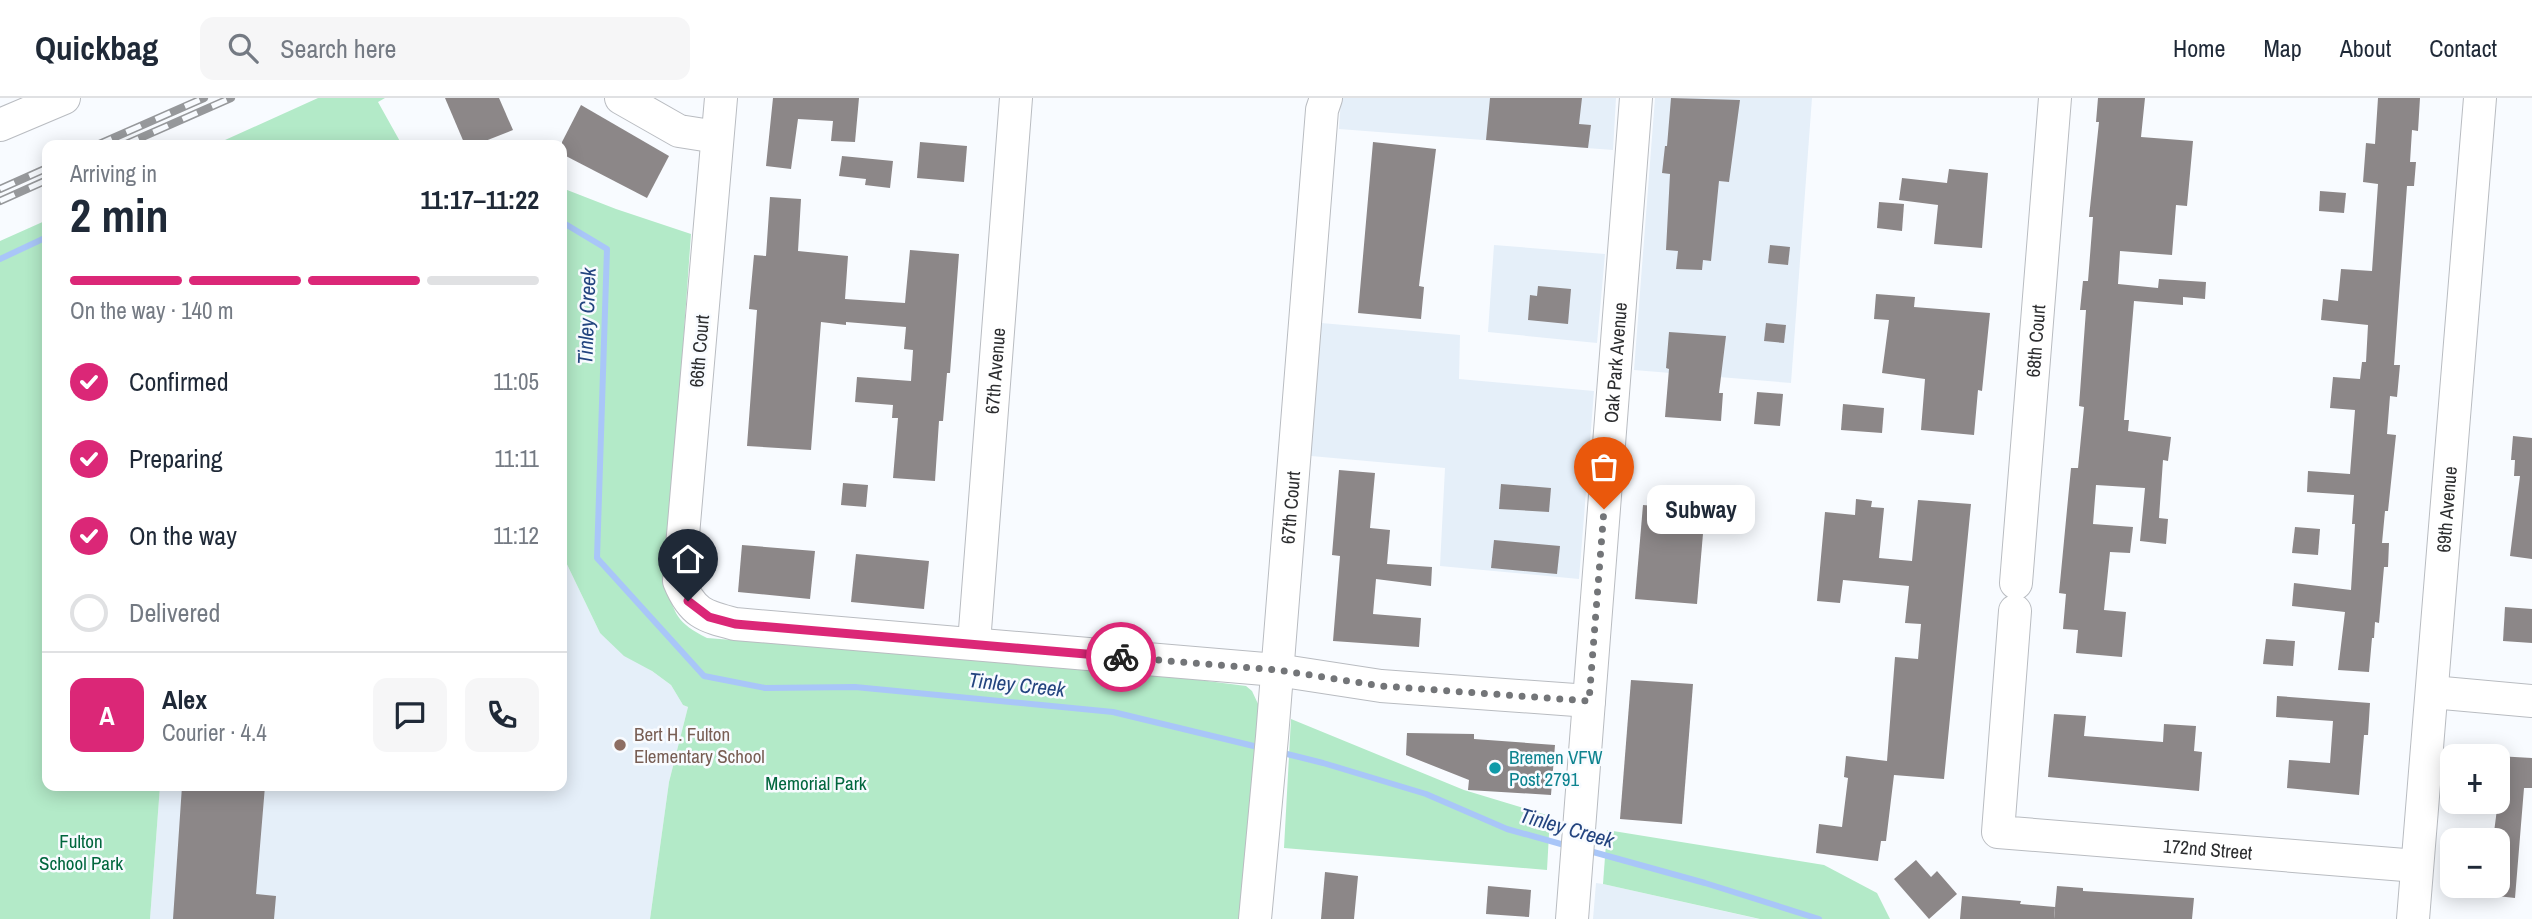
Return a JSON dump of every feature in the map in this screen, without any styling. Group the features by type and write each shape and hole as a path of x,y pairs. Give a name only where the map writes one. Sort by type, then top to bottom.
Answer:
{"street":[{"path":"0,125 64,98"},
{"path":"621,98 679,131 718,137"},
{"name":"66th Court","path":"721,98 679,581 688,601 709,617 735,624 974,643"},
{"name":"67th Avenue","path":"974,643 1016,98"},
{"name":"67th Court","path":"1255,919 1278,670 1322,110 1326,98"},
{"name":"Oak Park Avenue","path":"1572,919 1636,98"},
{"name":"68th Court","path":"1998,832 2054,98"},
{"name":"69th Avenue","path":"2413,919 2480,98"},
{"path":"974,643 1278,670 1381,686 1589,701"},
{"path":"2432,692 2532,701"},
{"name":"172nd Street","path":"1998,832 2417,866"}],"shaded area":[{"path":"1341,98 1616,98 1613,150 1339,129"},
{"path":"1655,98 1812,98 1791,383 1634,370"},
{"path":"1494,245 1605,254 1597,343 1488,332"},
{"path":"1321,323 1460,335 1459,379 1594,391 1579,579 1440,566 1445,468 1311,456"},
{"name":"Bert H. Fulton Elementary School","path":"567,564 600,633 671,685 683,705 688,707 669,782 650,919 150,919 160,791 567,791"},
{"path":"1596,883 1603,884 1759,919 1593,919"}],"green space":[{"path":"318,98 385,98 378,102 399,140 225,140"},
{"name":"Memorial Park","path":"567,190 691,234 666,583 675,610 683,622 707,638 1153,674 1246,686 1252,691 1259,706 1241,919 650,919 669,782 688,707 683,705 671,685 624,656 600,633 567,564"},
{"name":"Fulton School Park","path":"42,222 42,791 160,791 150,919 0,919 0,241"},
{"path":"1291,719 1464,790 1550,816 1547,870 1284,848"},
{"path":"1607,830 1824,865 1877,893 1890,919 1760,919 1603,884"}],"building":[{"path":"445,98 499,98 513,130 488,140 463,140"},
{"path":"773,98 859,98 855,142 831,141 833,121 798,119 791,169 766,166"},
{"path":"1490,98 1582,98 1579,124 1591,125 1588,148 1486,140"},
{"path":"1671,98 1740,100 1729,182 1719,181 1711,261 1703,260 1702,270 1676,269 1678,251 1666,250 1670,174 1662,173"},
{"path":"2098,98 2145,98 2141,137 2193,141 2187,206 2176,205 2172,255 2120,251 2118,284 2158,288 2159,279 2206,282 2205,299 2183,297 2183,305 2134,301 2124,420 2129,420 2128,431 2171,437 2168,461 2163,460 2159,518 2168,519 2166,544 2140,541 2145,488 2096,485 2093,524 2133,527 2130,553 2110,552 2104,610 2126,612 2122,657 2076,653 2078,630 2063,629 2066,594 2059,593 2071,468 2078,468 2084,407 2079,406 2086,310 2080,310 2083,281 2088,281 2093,217 2089,217 2099,122 2096,122"},
{"path":"2378,98 2420,98 2418,131 2412,130 2410,162 2416,162 2414,186 2407,186 2394,365 2400,365 2397,397 2390,396 2387,434 2396,435 2382,543 2389,543 2388,567 2384,567 2379,623 2375,622 2369,672 2338,670 2345,612 2292,606 2294,583 2351,590 2354,495 2307,492 2308,471 2350,474 2355,410 2330,408 2333,377 2360,379 2362,362 2366,362 2368,325 2321,320 2323,299 2338,301 2341,269 2372,271 2378,184 2363,182 2366,143 2375,144"},
{"path":"581,105 669,156 647,198 567,157 567,140 563,140"},
{"path":"920,142 967,146 964,182 917,178"},
{"path":"1373,142 1436,149 1419,286 1424,287 1421,319 1358,313"},
{"path":"842,156 893,161 890,188 865,185 866,179 839,176"},
{"path":"1949,169 1988,173 1982,248 1934,244 1938,205 1899,200 1902,178 1947,183"},
{"path":"2320,191 2346,193 2344,213 2319,211"},
{"path":"770,197 801,199 798,251 848,256 845,299 905,303 910,250 959,254 950,373 947,373 943,421 939,421 935,481 893,478 898,418 892,418 893,405 855,402 857,377 911,381 913,350 904,349 906,327 821,322 811,450 747,446 757,310 749,309 754,255 766,256"},
{"path":"1879,202 1904,204 1902,231 1877,228"},
{"path":"1770,245 1790,247 1788,265 1768,263"},
{"path":"1538,286 1571,289 1568,324 1528,320 1530,295 1537,296"},
{"path":"1876,294 1915,297 1914,307 1990,313 1982,391 1978,390 1974,435 1921,430 1925,379 1882,373 1889,320 1874,319"},
{"path":"1766,323 1786,325 1784,343 1764,341"},
{"path":"1669,332 1726,336 1719,393 1723,393 1721,421 1665,417"},
{"path":"1757,392 1783,394 1780,426 1754,424"},
{"path":"1843,404 1884,408 1882,433 1841,430"},
{"path":"2513,436 2532,438 2532,559 2510,556 2520,476 2514,476 2515,460 2511,460"},
{"path":"1339,470 1375,473 1370,528 1390,530 1387,564 1432,567 1431,586 1376,579 1373,614 1421,618 1419,647 1333,641 1340,556 1332,555"},
{"path":"843,483 868,485 866,507 841,505"},
{"path":"1501,484 1551,488 1549,512 1499,509"},
{"path":"1856,499 1872,501 1871,507 1884,508 1879,558 1912,561 1918,500 1971,504 1944,779 1894,775 1886,841 1881,841 1878,861 1816,853 1819,824 1842,827 1848,778 1844,777 1846,756 1887,761 1895,657 1918,659 1921,624 1905,623 1909,586 1843,580 1840,603 1817,601 1825,512 1855,515"},
{"path":"1643,505 1705,510 1697,604 1635,599"},
{"path":"2295,527 2320,529 2318,555 2292,553"},
{"path":"1494,540 1560,546 1557,574 1491,568"},
{"path":"742,545 815,551 810,599 738,592"},
{"path":"856,554 929,561 924,609 851,602"},
{"path":"2505,607 2532,609 2532,643 2503,641"},
{"path":"2266,639 2295,641 2293,666 2263,664"},
{"path":"1631,680 1693,684 1682,824 1620,819"},
{"path":"2277,696 2370,703 2368,735 2364,735 2359,795 2287,788 2289,760 2330,763 2333,721 2276,717"},
{"path":"2054,714 2086,716 2084,736 2163,742 2164,724 2196,726 2194,751 2202,752 2199,791 2048,777"},
{"name":"Bremen VFW Post 2791","path":"1407,733 1474,734 1474,739 1555,745 1551,795 1468,790 1469,780 1406,755"},
{"path":"2510,757 2532,758 2532,788 2524,788 2515,898 2510,897 2510,828 2495,828 2496,814 2510,814"},
{"path":"182,791 265,791 256,894 276,896 274,919 173,919"},
{"path":"1916,860 1931,877 1937,871 1957,894 1929,919 1894,879"},
{"path":"1325,872 1358,876 1354,919 1321,919"},
{"path":"1488,886 1531,890 1529,917 1486,914"},
{"path":"2057,886 2083,888 2083,891 2194,898 2192,919 2054,919"},
{"path":"1962,896 2055,907 2054,919 1960,919"}],"waterway":[{"name":"Tinley Creek","path":"567,225 607,249 597,558 704,676 765,688 855,687 1113,712 1262,748"},
{"name":"Tinley Creek","path":"0,259 42,239"},
{"name":"Tinley Creek","path":"1279,752 1426,794 1507,829 1568,846"},
{"name":"Tinley Creek","path":"1586,850 1705,883 1819,919"}],"railway":[{"path":"108,140 204,98"},
{"path":"135,140 231,98"},
{"path":"0,189 42,170"},
{"path":"0,201 42,182"}],"way so far":[{"path":"1121,657 1278,670 1381,686 1589,701 1604,509"}],"place":[{"name":"Subway","path":"1604,509"},
{"name":"Bert H. Fulton Elementary School","path":"620,745"},
{"name":"Bremen VFW Post 2791","path":"1495,768"}],"route":[{"path":"688,601 709,617 735,624 830,630 1121,657"}]}
